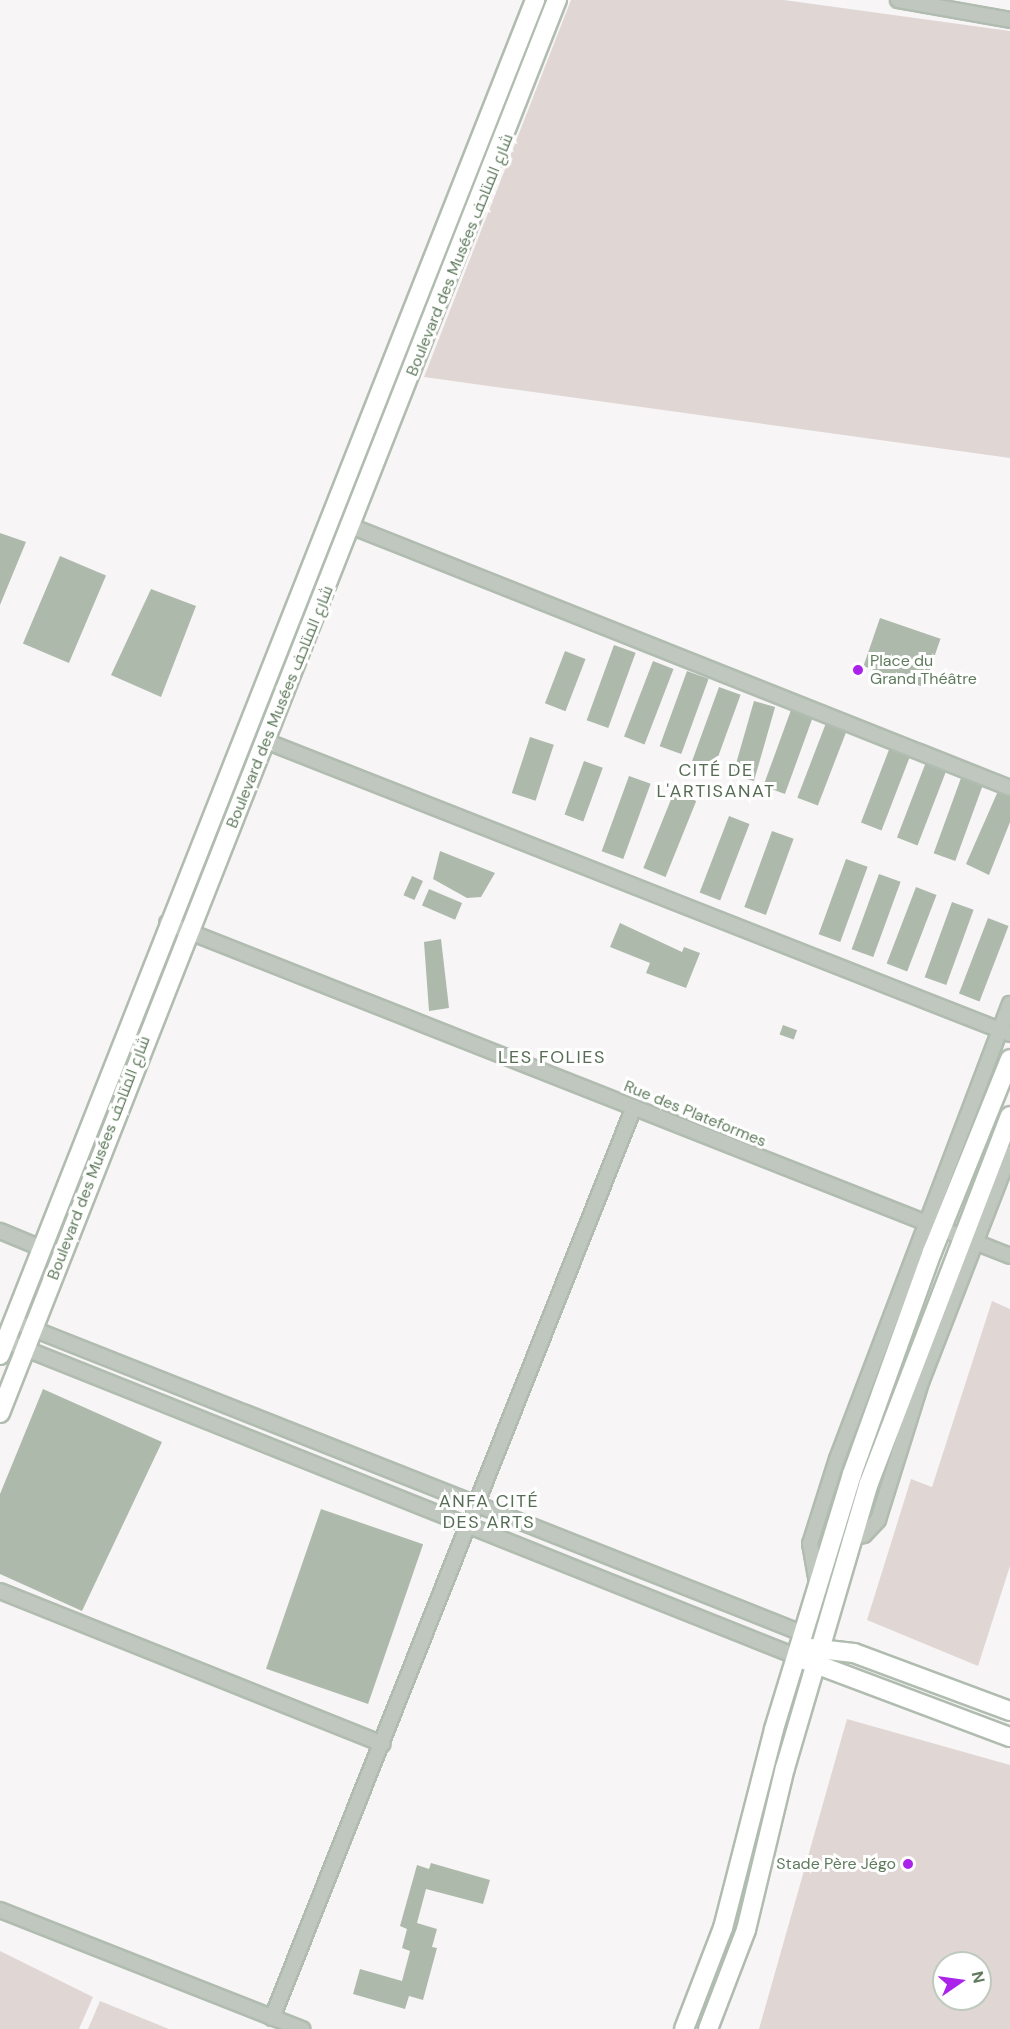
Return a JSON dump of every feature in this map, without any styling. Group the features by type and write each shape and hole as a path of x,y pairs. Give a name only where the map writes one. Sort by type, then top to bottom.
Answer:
{"street":[{"name":"Boulevard des Musées شارع المتاحف","path":"3,1348 167,923 239,758 535,0"},
{"name":"Boulevard des Musées شارع المتاحف","path":"0,1413 187,931 268,742 353,527 557,0"},
{"path":"898,0 1010,20"},
{"path":"353,527 1010,788"},
{"path":"268,742 1005,1032"},
{"name":"Rue des Plateformes","path":"167,923 1010,1256"},
{"path":"684,2029 723,1928 795,1656 817,1583 933,1225 1005,1032 1010,1004"},
{"path":"933,1225 1010,1059"},
{"path":"272,2018 634,1107"},
{"path":"708,2029 746,1930 850,1538 967,1238 1010,1116"},
{"path":"967,1238 1010,1153"},
{"path":"0,1231 41,1248"},
{"path":"13,1321 802,1633"},
{"path":"3,1348 25,1349 815,1664 1010,1737"},
{"path":"0,1591 382,1744"},
{"path":"795,1656 821,1646 1010,1710"},
{"path":"0,1910 302,2029"}],"shaded area":[{"path":"571,0 784,0 1010,31 1010,458 424,377"},
{"path":"992,1301 1010,1309 1010,1566 978,1666 867,1620 911,1479 932,1487"},
{"name":"Stade Père Jégo","path":"847,1719 1010,1765 1010,2029 759,2029"},
{"path":"0,1951 93,1997 79,2029 0,2029"},
{"path":"100,2001 169,2029 88,2029"}],"building":[{"path":"0,533 26,542 0,605"},
{"path":"60,556 106,576 69,663 23,643"},
{"path":"151,589 196,606 161,697 111,675"},
{"path":"880,618 941,639 924,687 863,666"},
{"path":"614,645 636,653 608,728 587,720"},
{"path":"565,651 586,659 565,711 545,703"},
{"path":"653,661 674,669 645,745 624,737"},
{"path":"687,671 709,679 681,754 660,746"},
{"path":"719,687 741,695 713,770 692,762"},
{"path":"754,701 775,707 754,781 733,775"},
{"path":"791,710 813,718 785,794 763,786"},
{"path":"826,723 847,731 818,806 797,798"},
{"path":"530,737 554,745 536,801 512,793"},
{"path":"890,747 911,755 882,831 861,823"},
{"path":"584,761 603,768 583,821 565,815"},
{"path":"926,762 947,770 918,846 897,838"},
{"path":"629,776 651,784 623,859 602,851"},
{"path":"961,778 983,786 955,861 934,853"},
{"path":"998,791 1010,796 1010,822 989,875 966,864"},
{"path":"674,792 696,801 666,877 643,868"},
{"path":"729,816 750,824 720,900 700,893"},
{"path":"772,831 794,839 766,915 744,907"},
{"path":"440,851 495,873 481,897 467,898 433,879"},
{"path":"846,859 868,867 840,942 819,934"},
{"path":"879,874 901,882 873,957 852,949"},
{"path":"412,876 423,881 414,900 403,895"},
{"path":"916,887 937,895 907,971 887,964"},
{"path":"429,889 462,903 455,920 422,906"},
{"path":"952,902 974,910 946,985 925,977"},
{"path":"988,918 1009,926 980,1002 959,994"},
{"path":"620,923 682,952 684,947 700,953 686,988 646,973 650,963 610,947"},
{"path":"441,939 449,1008 429,1011 424,942"},
{"path":"783,1025 797,1030 794,1040 780,1034"},
{"path":"43,1389 162,1442 82,1611 0,1574 0,1494"},
{"path":"321,1509 423,1544 368,1704 266,1669"},
{"path":"431,1863 490,1880 483,1904 426,1889 417,1923 437,1929 432,1947 437,1948 423,2000 409,1996 405,2009 353,1994 360,1969 402,1981 410,1951 402,1948 407,1929 400,1926 417,1865 429,1869"}],"place":[{"name":"Place du Grand Théâtre","path":"858,670"},
{"name":"Stade Père Jégo","path":"908,1864"}],"district":[{"name":"CITÉ DE L'ARTISANAT","path":"716,781"},
{"name":"LES FOLIES","path":"552,1057"},
{"name":"ANFA CITÉ DES ARTS","path":"489,1512"}]}
